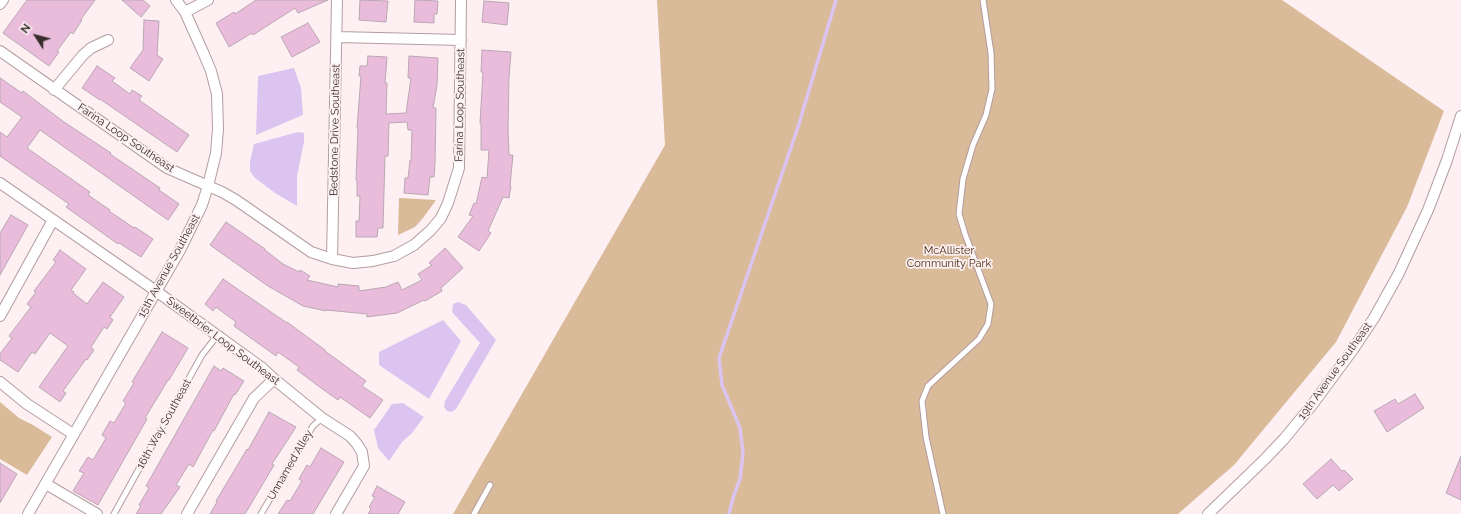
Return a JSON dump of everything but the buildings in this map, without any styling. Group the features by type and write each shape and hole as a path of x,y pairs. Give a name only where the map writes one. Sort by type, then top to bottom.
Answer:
{"street":[{"path":"0,4 3,0"},
{"name":"15th Avenue Southeast","path":"28,514 180,250 202,205 208,186 217,147 217,94 211,71 185,12 176,0"},
{"path":"185,12 208,0"},
{"name":"Bedstone Drive Southeast","path":"332,259 337,0"},
{"name":"Farina Loop Southeast","path":"0,51 167,168 236,200 311,252 332,259 353,263 373,261 394,256 414,245 431,230 441,218 448,203 459,168 461,0"},
{"path":"337,37 461,40"},
{"path":"54,90 83,55 91,48 108,40"},
{"name":"19th Avenue Southeast","path":"1208,514 1260,465 1284,439 1348,357 1374,318 1398,275 1428,210 1447,160 1461,116"},
{"name":"Sweetbrier Loop Southeast","path":"0,183 261,366 274,379 322,418 350,436 362,452 364,466 336,514"},
{"path":"0,316 53,220"},
{"path":"187,514 254,398 274,379"},
{"path":"0,382 27,404 73,434"},
{"path":"46,484 97,514"}],"lane":[{"path":"943,514 926,437 922,401 928,386 979,339 988,324 991,304 959,214 963,180 973,145 986,115 992,89 991,53 983,0"},
{"name":"16th Way Southeast","path":"114,514 202,355 217,336"},
{"name":"Unnamed Alley","path":"261,514 312,426 322,418"},
{"path":"474,514 490,485"}],"green space":[{"name":"McAllister Community Park","path":"657,0 1282,0 1444,111 1407,207 1336,342 1234,465 1178,514 453,514 665,145"},
{"path":"399,198 436,200 415,227 398,235"},
{"path":"0,402 19,418 52,437 27,475 0,459"}],"shaded area":[{"path":"294,68 301,88 303,115 256,135 258,76"},
{"path":"298,132 304,133 304,142 297,176 297,206 275,193 255,178 250,171 250,162 254,144"},
{"path":"458,302 466,305 496,340 456,409 452,412 447,411 444,407 445,401 480,343 452,312 453,304"},
{"path":"443,320 461,341 429,399 379,365 379,352"},
{"path":"403,403 424,417 412,433 402,442 389,461 378,448 374,430 392,404"}],"waterway":[{"path":"729,514 740,479 743,453 740,428 722,385 719,358 798,127 836,0"}]}
